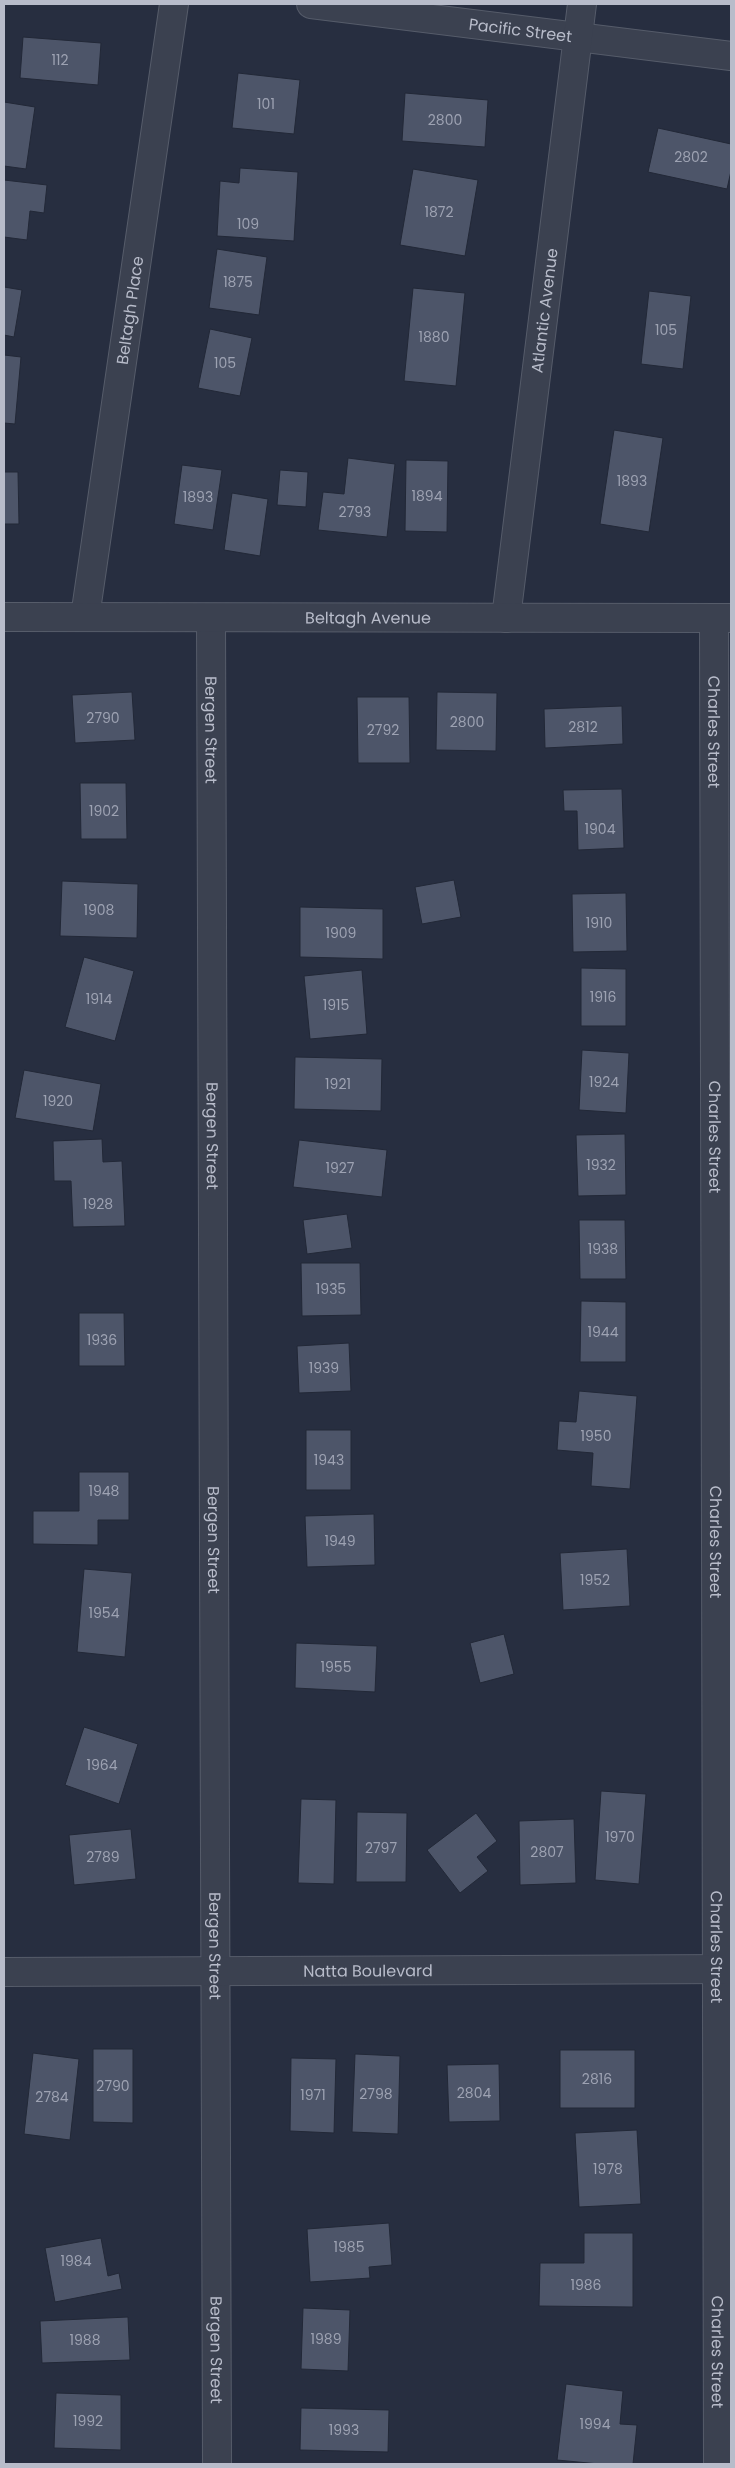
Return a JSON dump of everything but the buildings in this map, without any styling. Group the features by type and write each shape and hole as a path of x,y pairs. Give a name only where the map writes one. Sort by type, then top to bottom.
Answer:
{"street":[{"name":"Beltagh Place","path":"85,616 174,4"},
{"name":"Pacific Street","path":"311,4 731,56"},
{"name":"Atlantic Avenue","path":"506,618 582,4"},
{"name":"Beltagh Avenue","path":"4,617 723,618"},
{"name":"Bergen Street","path":"211,618 217,2464"},
{"name":"Charles Street","path":"718,2464 724,1969 723,618"},
{"name":"Natta Boulevard","path":"4,1972 724,1969"}]}
